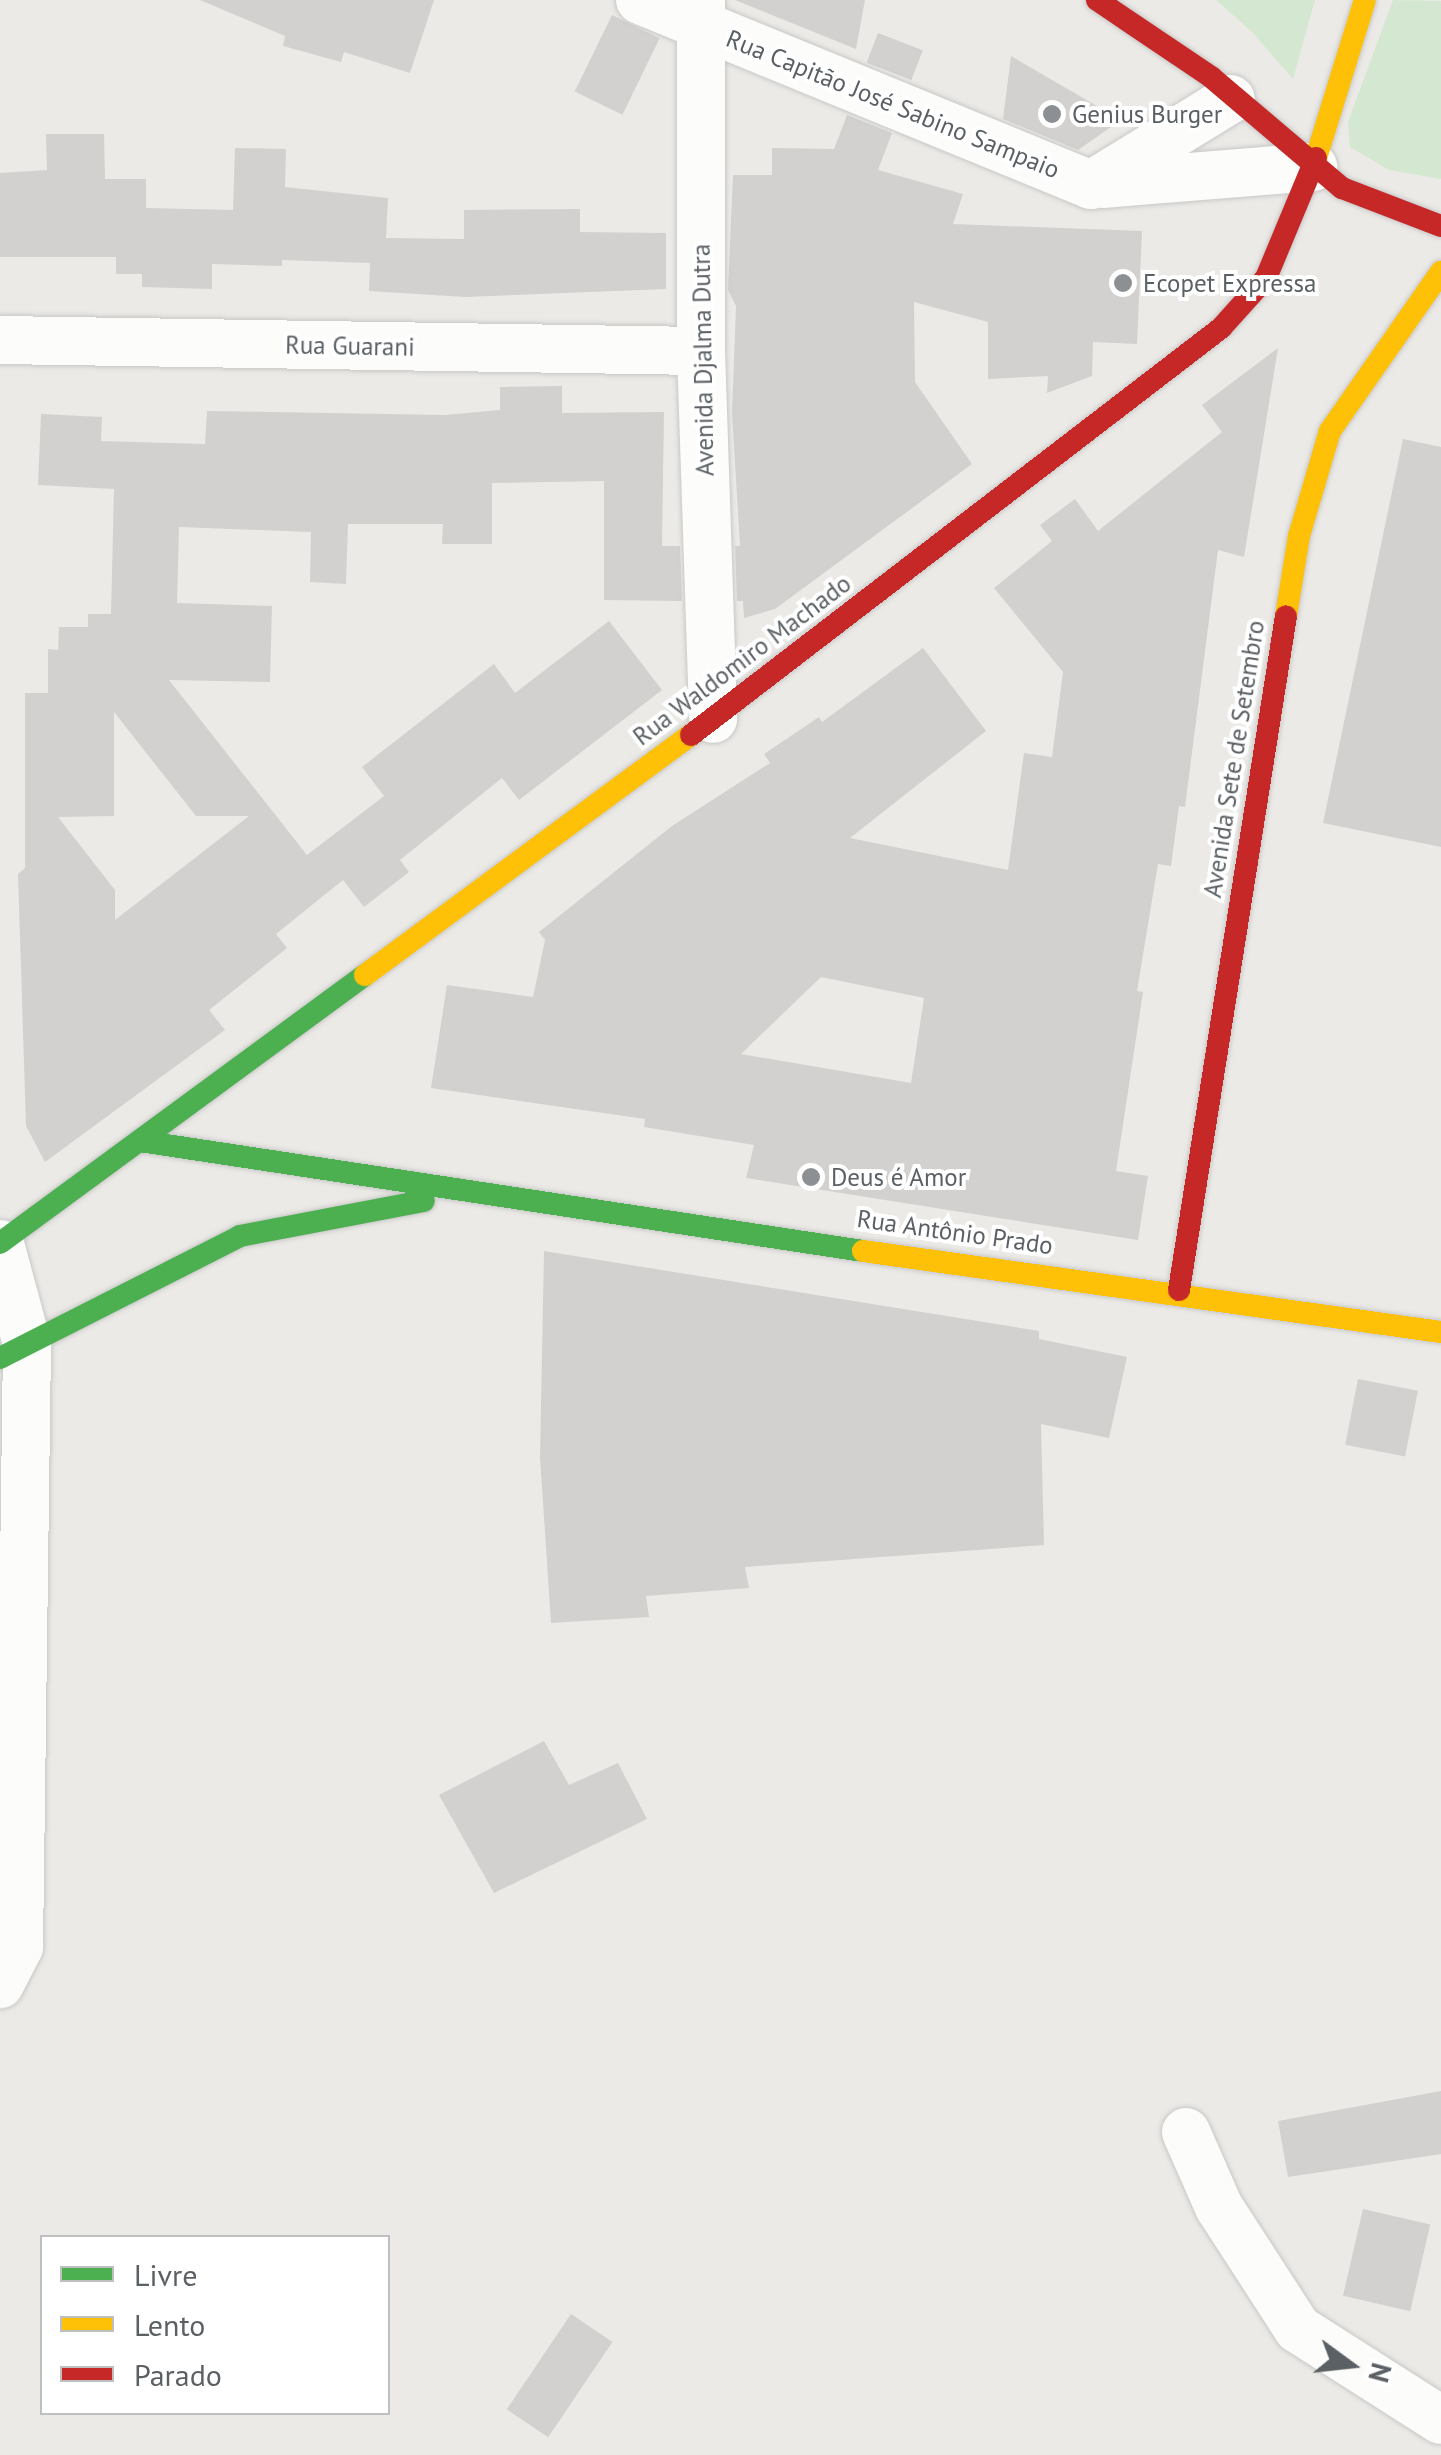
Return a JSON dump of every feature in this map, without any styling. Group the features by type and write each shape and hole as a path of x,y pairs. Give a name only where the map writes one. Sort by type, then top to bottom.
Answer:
{"street":[{"name":"Rua Capitão José Sabino Sampaio","path":"640,0 701,12 1091,185 1312,167"},
{"path":"1097,0 1145,26 1342,188 1441,226"},
{"name":"Rua Waldomiro Machado","path":"0,1244 140,1141 187,1100 713,719 1221,328 1266,278 1312,167 1365,0"},
{"name":"Avenida Djalma Dutra","path":"701,12 701,351 713,719"},
{"name":"Rua Capitão José Sabino Sampaio","path":"1091,185 1231,98"},
{"name":"Avenida Sete de Setembro","path":"1179,1290 1299,536 1330,430 1441,272"},
{"name":"Rua Guarani","path":"0,340 701,351"},
{"name":"Rua Antônio Prado","path":"140,1141 461,1194 1179,1290 1441,1332"},
{"path":"14,1351 240,1236 461,1194"},
{"path":"0,1244 14,1351 19,1947 0,1984"},
{"path":"1186,2132 1218,2207 1298,2330 1441,2420"}],"green space":[{"path":"1216,0 1315,0 1293,79 1251,31"},
{"path":"1393,0 1441,1 1441,179 1389,170 1350,147 1348,122"}],"building":[{"path":"200,0 434,0 410,73 344,52 341,62 283,46 285,36"},
{"path":"735,0 865,0 856,49"},
{"path":"612,15 660,38 622,115 575,91"},
{"path":"878,33 923,50 911,80 867,63"},
{"path":"1011,56 1121,120 1078,150 1003,119"},
{"path":"847,115 892,133 878,170 963,194 953,224 1142,231 1137,344 1093,342 1092,376 1047,393 1048,376 988,379 988,322 914,302 915,382 972,464 775,609 744,618 743,601 737,601 735,546 740,546 732,412 736,306 728,290 733,175 772,175 772,148 834,149"},
{"path":"46,134 104,134 105,179 146,179 146,208 233,210 235,148 286,149 285,187 388,198 386,238 464,239 464,210 580,209 580,232 666,233 666,289 465,297 369,291 370,263 282,260 282,266 212,264 212,289 142,287 142,274 116,274 116,257 0,257 0,173 47,170"},
{"path":"1278,348 1244,557 1218,550 1185,807 1179,806 1171,866 1158,864 1137,991 1143,992 1116,1171 1148,1176 1138,1240 746,1178 754,1145 644,1127 645,1119 431,1088 447,985 533,997 545,940 539,932 672,826 770,763 764,754 819,717 822,722 923,648 986,731 850,838 1008,870 1024,753 1052,757 1063,672 994,588 1052,541 1040,525 1075,499 1098,531 1222,432 1202,405","holes":["821,977 924,998 911,1083 741,1054"]},
{"path":"562,386 562,413 664,412 662,546 680,546 682,601 604,600 604,481 492,483 492,544 442,544 443,524 348,524 346,584 310,582 311,532 179,527 177,603 272,606 270,682 169,680 307,855 384,796 362,767 494,664 515,693 609,621 662,690 519,800 502,778 400,860 409,872 364,907 343,880 276,934 287,948 209,1010 225,1030 45,1162 26,1126 18,874 25,868 25,693 48,693 48,649 58,650 59,627 88,627 88,614 111,614 114,489 38,485 41,414 102,417 101,441 205,444 207,411 445,415 500,410 500,387","holes":["114,712 196,816 249,816 115,920 115,890 58,817 114,816"]},
{"path":"1403,439 1441,447 1441,847 1323,823"},
{"path":"544,1251 1039,1331 1039,1339 1127,1357 1109,1438 1041,1424 1044,1545 745,1567 749,1588 646,1596 649,1617 551,1623 540,1457"},
{"path":"1358,1379 1418,1391 1405,1456 1345,1445"},
{"path":"544,1741 569,1785 618,1763 647,1819 494,1893 439,1795"},
{"path":"1441,2091 1441,2154 1288,2177 1278,2121"},
{"path":"1363,2209 1430,2225 1410,2311 1343,2296"},
{"path":"571,2314 612,2342 548,2437 507,2409"}],"traffic: fast":[{"path":"0,1243 365,975"},
{"path":"140,1141 863,1251"},
{"path":"0,1358 240,1236 424,1201"}],"traffic: slow":[{"path":"1316,158 1365,0"},
{"path":"1286,616 1299,536 1330,431 1441,272"},
{"path":"365,975 691,735"},
{"path":"863,1251 1441,1332"}],"traffic: jam":[{"path":"1097,0 1211,77 1342,188 1441,226"},
{"path":"691,735 1221,328 1266,278 1316,158"},
{"path":"1179,1290 1286,616"}],"place":[{"name":"Genius Burger","path":"1052,114"},
{"name":"Ecopet Expressa","path":"1123,283"},
{"name":"Deus é Amor","path":"811,1177"}]}
